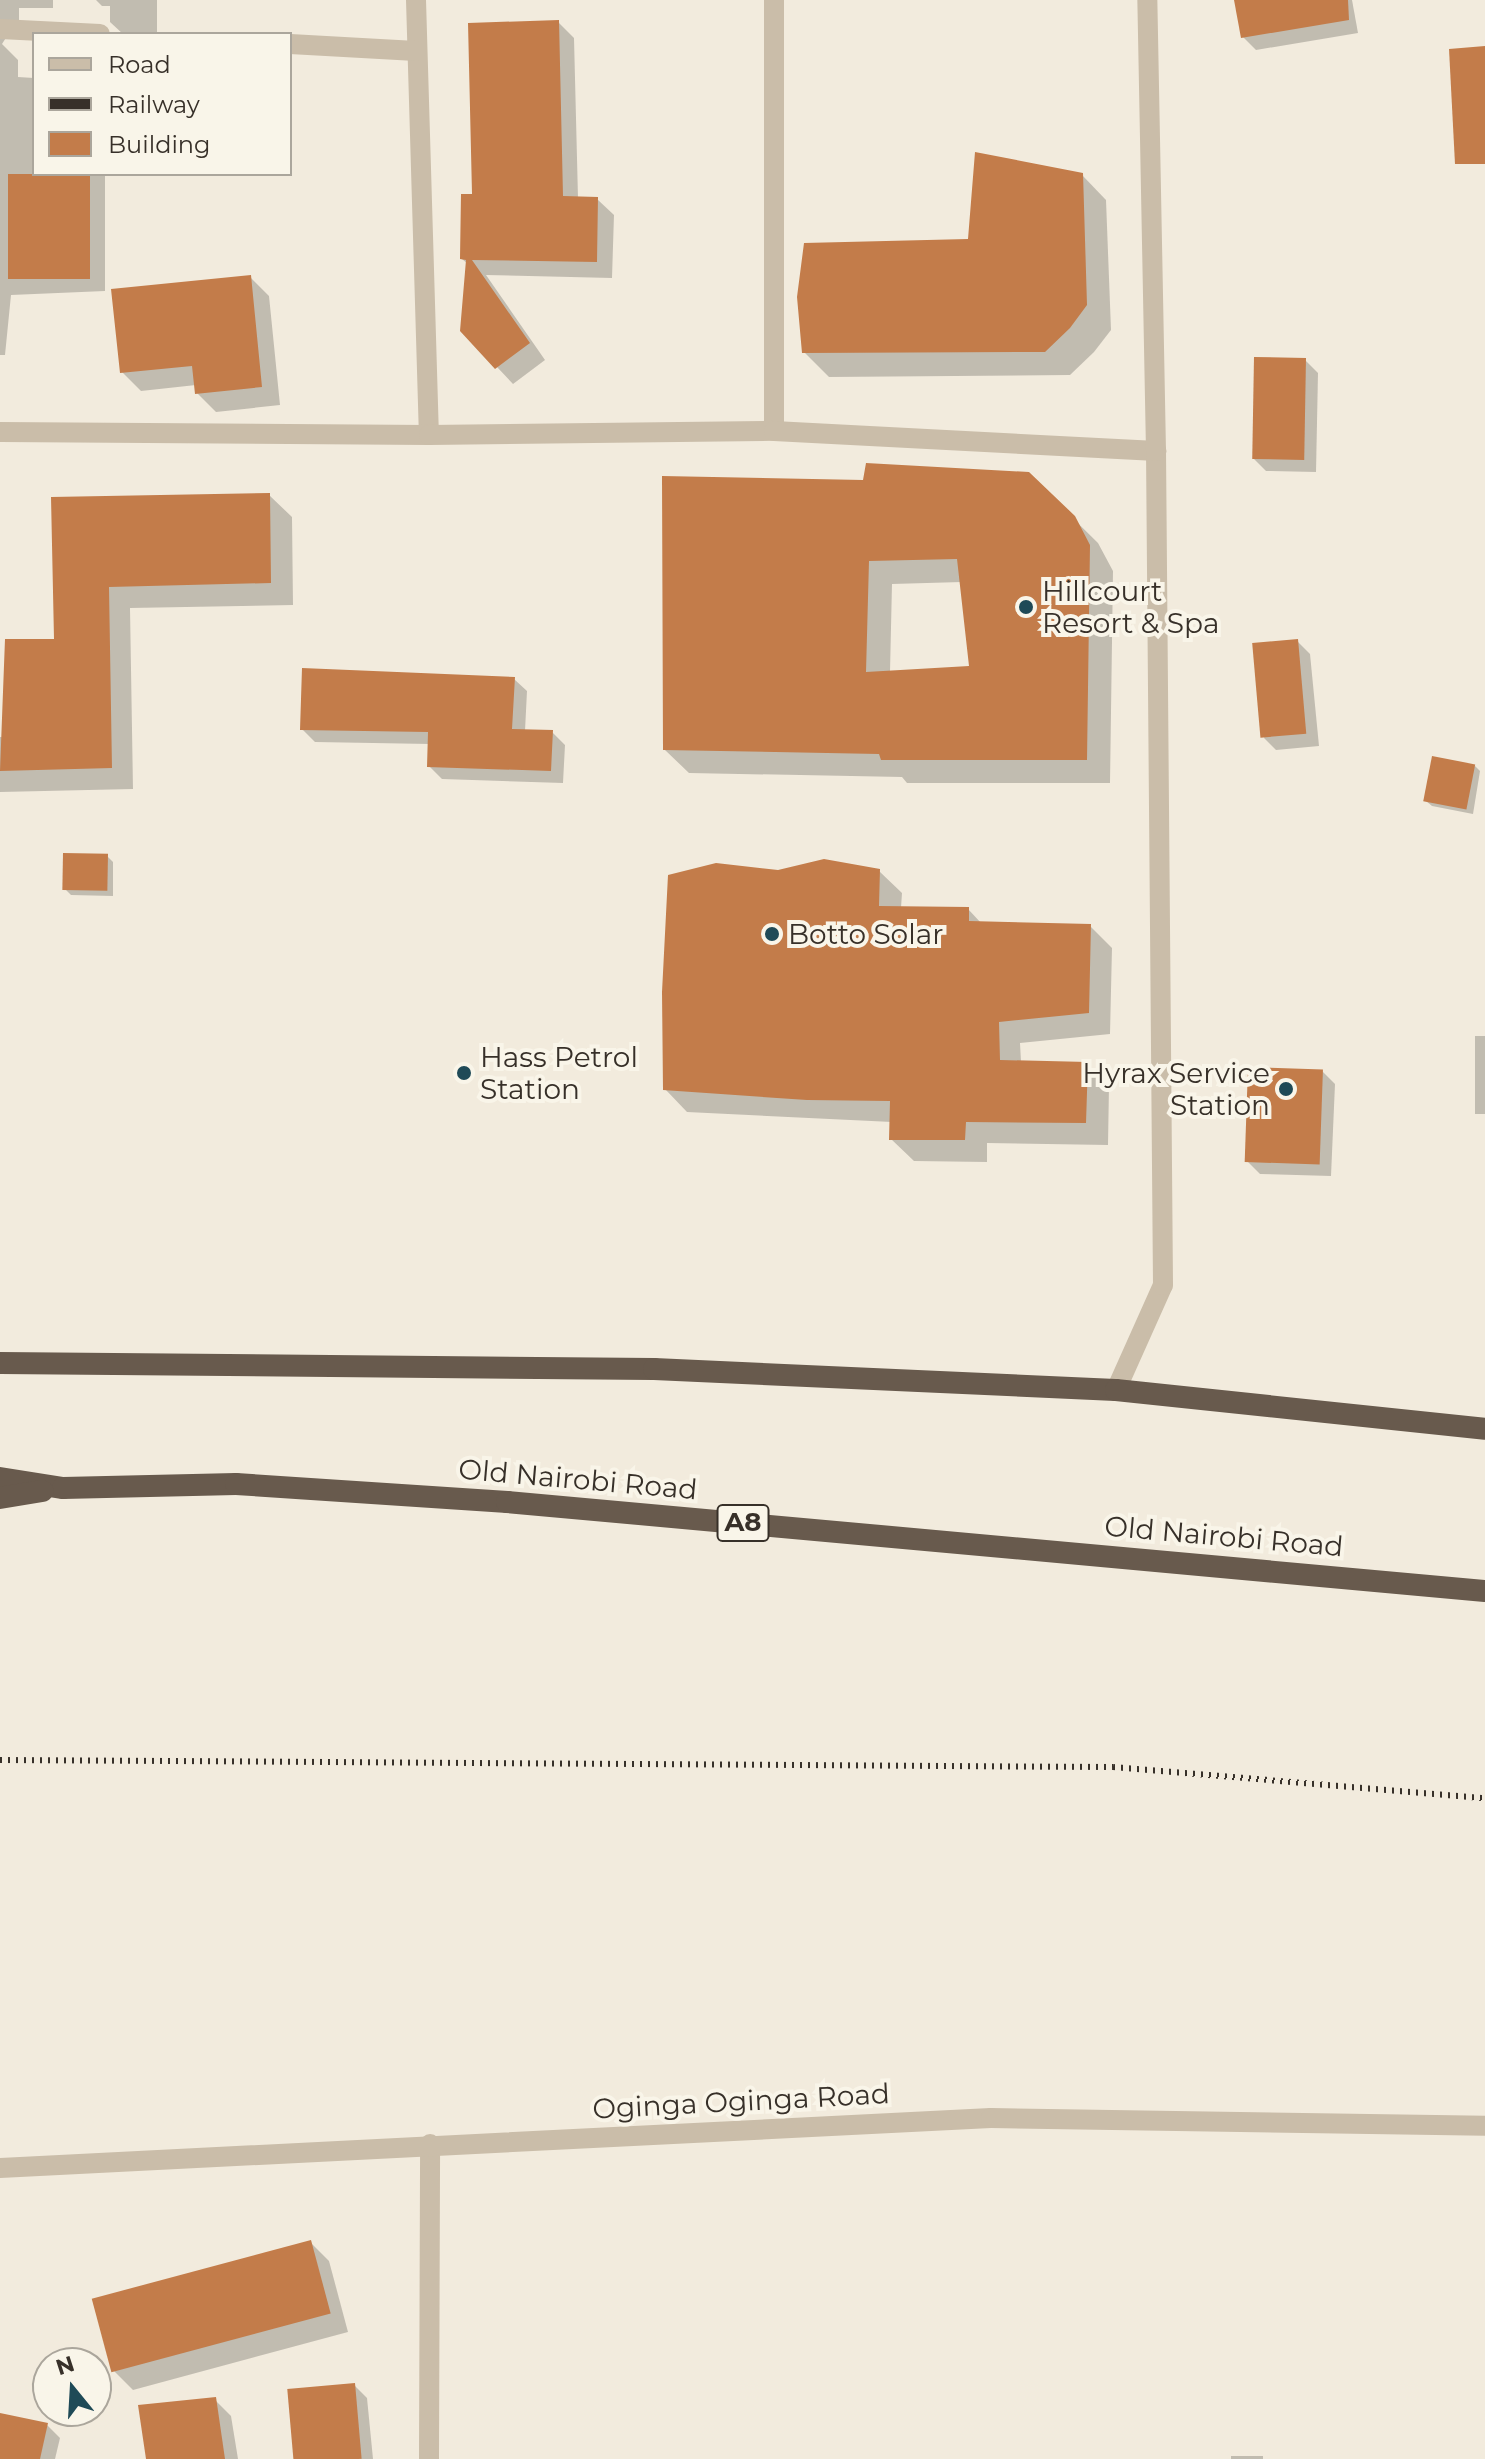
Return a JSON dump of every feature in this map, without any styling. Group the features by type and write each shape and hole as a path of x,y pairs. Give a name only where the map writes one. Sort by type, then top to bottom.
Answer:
{"highway":[{"path":"0,1357 30,1361"},
{"path":"0,1363 654,1369 1116,1390 1485,1429"},
{"name":"Old Nairobi Road","path":"0,1478 63,1488 236,1484 507,1502 1485,1591"},
{"path":"0,1498 63,1488"}],"street":[{"path":"416,0 429,435"},
{"path":"774,0 774,431"},
{"path":"1116,1390 1163,1285 1156,451 1147,0"},
{"path":"0,29 60,32"},
{"path":"292,44 416,51"},
{"path":"0,432 429,435 774,431 1156,451"},
{"name":"Oginga Oginga Road","path":"0,2168 991,2118 1485,2126"},
{"path":"429,2459 430,2144"}],"building":[{"path":"1234,0 1348,0 1349,20 1241,38"},
{"path":"559,20 563,196 598,197 597,262 472,260 530,343 495,369 460,331 466,260 460,259 461,194 472,194 468,23"},
{"path":"1485,46 1485,164 1455,164 1449,49"},
{"path":"975,152 1083,173 1087,305 1070,328 1045,352 802,353 797,297 804,243 968,239"},
{"path":"8,174 90,176 90,279 8,279"},
{"path":"251,275 262,387 195,394 192,366 120,373 111,289"},
{"path":"1254,357 1306,358 1304,460 1252,459"},
{"path":"866,463 1029,472 1075,516 1090,545 1087,760 881,760 879,754 663,750 662,476 863,480","holes":["957,559 969,666 866,672 869,561"]},
{"path":"270,493 271,583 109,587 112,768 0,771 5,639 54,639 51,497"},
{"path":"1298,639 1306,734 1260,738 1252,643"},
{"path":"302,668 515,677 512,729 553,730 551,771 427,767 428,732 300,730"},
{"path":"1432,756 1475,764 1466,810 1423,801"},
{"path":"63,853 108,854 107,891 62,890"},
{"path":"824,859 880,869 879,906 969,907 969,921 1091,924 1089,1013 999,1022 1000,1060 1088,1062 1086,1123 966,1122 965,1140 889,1140 890,1101 807,1100 663,1090 662,992 668,875 716,863 778,870"},
{"path":"1248,1067 1323,1070 1320,1165 1245,1162"},
{"path":"311,2240 331,2313 112,2372 112,2347 105,2347 92,2299"},
{"path":"355,2383 362,2459 293,2459 287,2389"},
{"path":"216,2397 225,2459 146,2459 138,2405"},
{"path":"0,2413 32,2420 32,2427 47,2427 40,2459 0,2459"}],"railway":[{"path":"0,1760 1113,1767 1485,1798"}],"place":[{"name":"Hillcourt Resort & Spa","path":"1026,607"},
{"name":"Botto Solar","path":"772,934"},
{"name":"Hass Petrol Station","path":"464,1073"},
{"name":"Hyrax Service Station","path":"1286,1089"}]}
